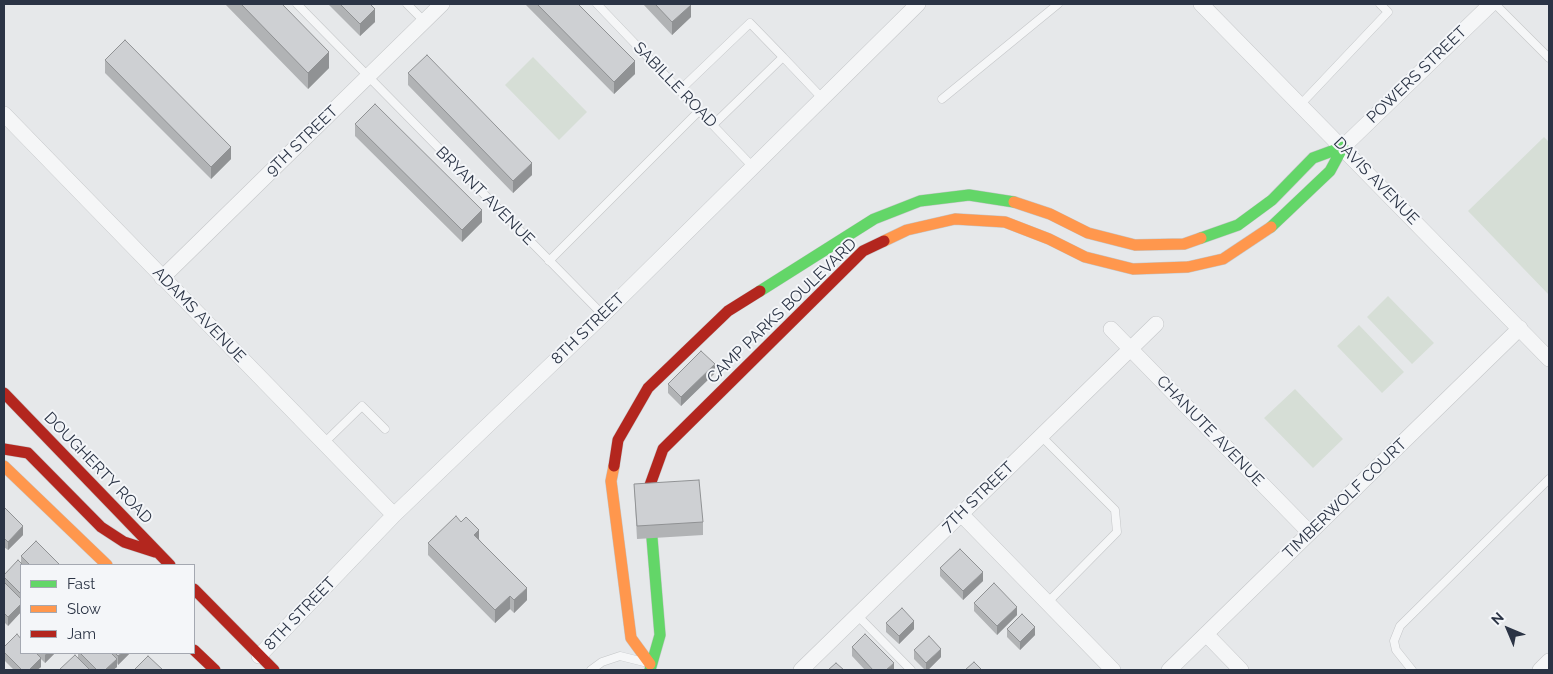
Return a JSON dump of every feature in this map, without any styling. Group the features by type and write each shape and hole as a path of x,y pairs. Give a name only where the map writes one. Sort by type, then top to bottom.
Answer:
{"street":[{"name":"9TH STREET","path":"162,278 442,4"},
{"name":"8TH STREET","path":"259,656 394,515 602,315 918,4"},
{"name":"DAVIS AVENUE","path":"1201,4 1549,359"},
{"name":"POWERS STREET","path":"1343,147 1491,4"},
{"name":"ADAMS AVENUE","path":"4,114 394,515"},
{"name":"CAMP PARKS BOULEVARD","path":"650,496 650,485 664,449 863,251 906,230 955,219 1005,222 1049,239 1085,257 1133,269 1188,267 1224,258 1263,234 1330,171 1343,147"},
{"name":"CAMP PARKS BOULEVARD","path":"650,667 631,638 611,481 618,440 648,388 728,311 874,219 920,201 969,195 1016,202 1050,214 1088,233 1135,245 1184,244 1238,226 1272,200 1313,158 1343,147"},
{"name":"7TH STREET","path":"800,670 1156,324"},
{"name":"TIMBERWOLF COURT","path":"1169,670 1520,328"},
{"name":"CHANUTE AVENUE","path":"1111,329 1310,533"},
{"name":"DOUGHERTY ROAD","path":"4,393 169,564"},
{"path":"4,449 28,453 101,527 124,542 158,552"},
{"path":"4,466 106,564"},
{"path":"960,514 1113,670"},
{"path":"650,667 660,635 652,538"},
{"path":"195,590 274,670"},
{"path":"1206,634 1241,670"},
{"path":"195,651 215,670"},
{"path":"1540,670 1549,662"}],"lane":[{"name":"BRYANT AVENUE","path":"297,4 602,315"},
{"path":"407,4 424,21"},
{"name":"SABILLE ROAD","path":"597,4 752,166"},
{"path":"942,98 1058,4"},
{"path":"1301,104 1388,12 1380,4"},
{"path":"1496,4 1549,58"},
{"path":"680,90 750,23 822,98"},
{"path":"713,125 783,57"},
{"path":"549,261 699,111"},
{"path":"324,443 362,406 385,429"},
{"path":"1041,436 1115,510 1117,532 1047,603"},
{"path":"1412,670 1396,650 1394,641 1400,626 1549,479"},
{"path":"857,615 910,670"},
{"path":"591,670 602,662 620,656 650,667"}],"shaded area":[{"path":"533,57 587,112 559,140 505,85"},
{"path":"1544,137 1549,142 1549,295 1468,211"},
{"path":"1388,296 1434,343 1412,364 1367,317"},
{"path":"1359,325 1404,372 1382,393 1337,346"},
{"path":"1295,389 1343,439 1313,468 1264,418"}],"building":[{"path":"241,4 282,4 329,52 308,73"},
{"path":"340,4 370,4 375,9 360,24"},
{"path":"537,4 578,4 635,61 614,82"},
{"path":"655,4 690,4 691,5 672,22"},
{"path":"125,40 231,147 211,167 105,60"},
{"path":"427,55 532,163 513,181 408,73"},
{"path":"375,104 482,210 462,230 355,124"},
{"path":"701,351 715,364 681,397 668,384"},
{"path":"699,480 703,522 637,526 634,484"},
{"path":"4,507 23,526 8,542 4,538"},
{"path":"456,516 461,522 466,517 479,530 474,535 527,588 514,600 510,596 495,610 428,543"},
{"path":"36,541 59,564 29,564 21,556"},
{"path":"960,549 983,572 963,591 940,568"},
{"path":"18,560 22,564 20,564 20,593 4,577"},
{"path":"4,582 20,598 20,605 8,617 4,613"},
{"path":"994,583 1017,607 997,626 974,603"},
{"path":"902,608 914,621 899,636 886,623"},
{"path":"1022,614 1035,627 1020,642 1007,629"},
{"path":"17,634 20,638 20,654 37,654 41,658 29,670 22,670 4,652 4,647"},
{"path":"865,634 894,663 886,670 873,670 852,647"},
{"path":"929,636 941,649 926,663 914,650"},
{"path":"81,654 112,654 117,659 105,670 97,670"},
{"path":"75,655 90,670 59,670"},
{"path":"148,656 163,670 134,670"},
{"path":"974,662 982,670 965,670"},
{"path":"836,663 844,670 828,670"}],"traffic: fast":[{"path":"1271,227 1330,171 1343,147"},
{"path":"1201,238 1238,225 1272,200 1313,158 1343,147"},
{"path":"760,291 874,219 920,201 969,195 1014,202"},
{"path":"650,670 660,635 652,538"}],"traffic: slow":[{"path":"1014,202 1050,214 1088,233 1135,245 1184,244 1201,238"},
{"path":"884,241 907,230 955,219 1005,222 1049,239 1085,257 1133,269 1188,267 1223,259 1271,227"},
{"path":"4,466 106,564"},
{"path":"614,466 611,481 631,638 650,664"}],"traffic: jam":[{"path":"650,496 650,485 663,449 863,251 884,241"},
{"path":"614,466 618,440 648,388 728,311 760,291"},
{"path":"4,393 169,564"},
{"path":"4,449 28,453 101,527 124,542 155,552"},
{"path":"195,590 274,670"},
{"path":"195,651 215,670"}]}
